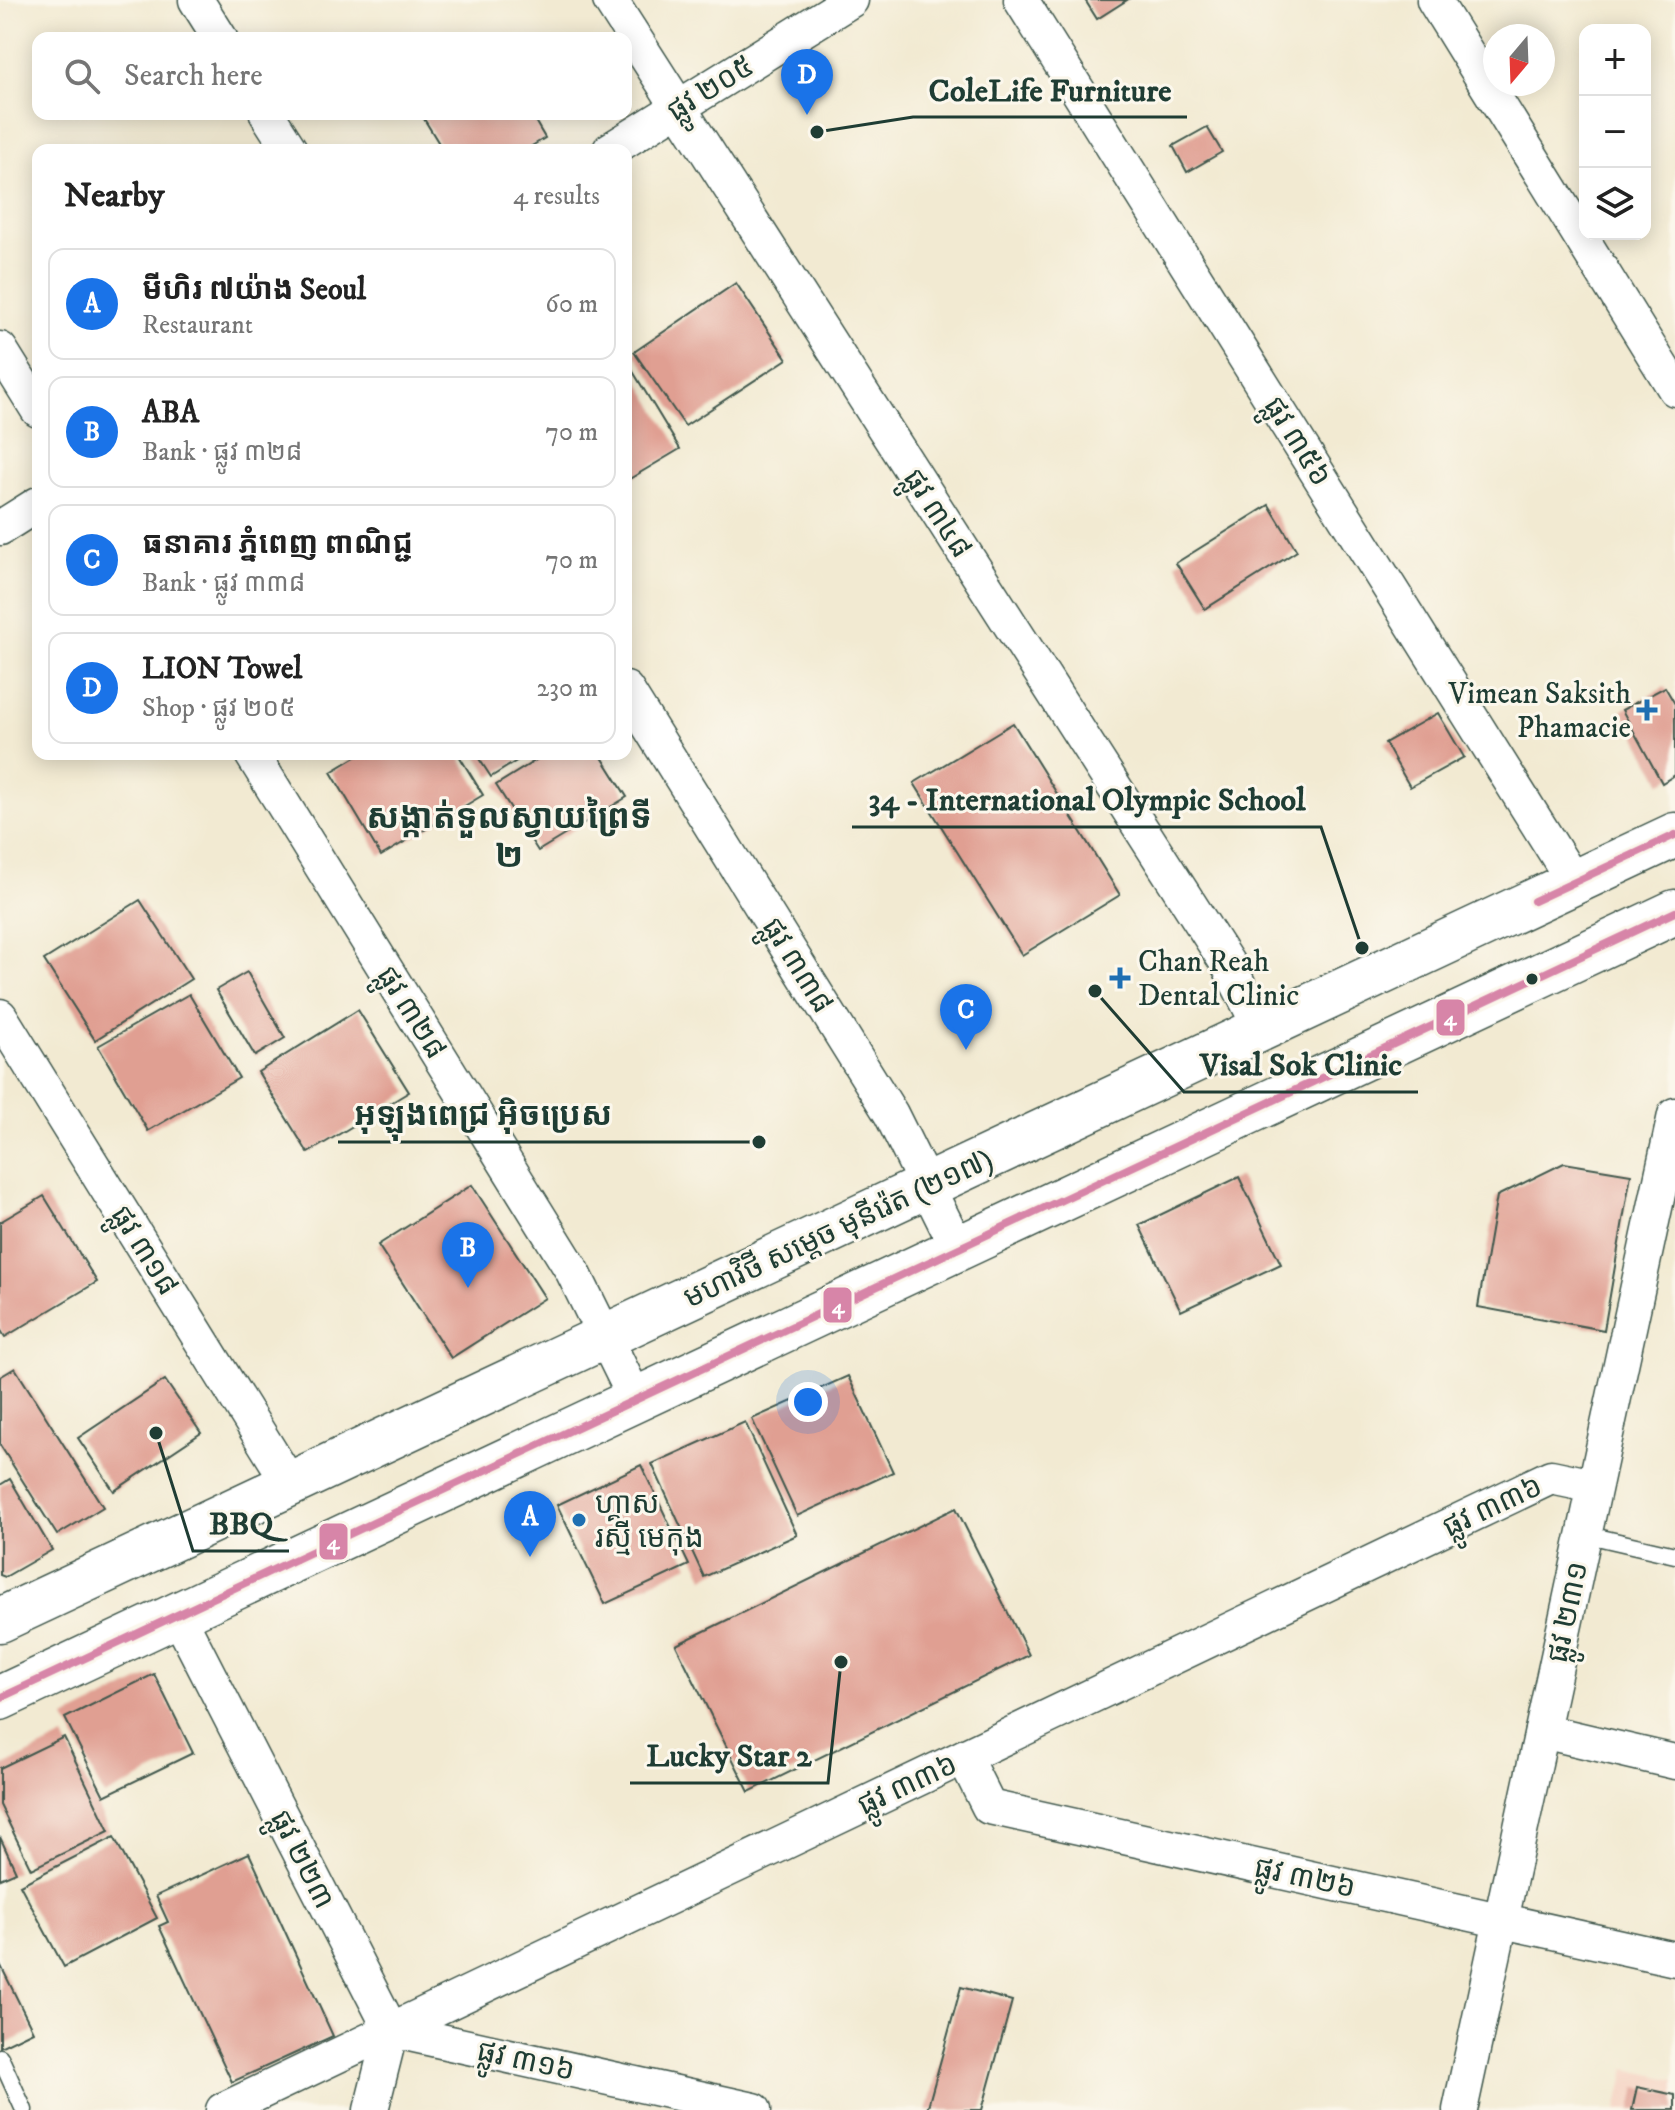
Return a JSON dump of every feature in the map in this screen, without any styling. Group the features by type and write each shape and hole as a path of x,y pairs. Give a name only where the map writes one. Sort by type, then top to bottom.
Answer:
{"main road":[{"name":"មហាវិថី សម្តេច មុនីរ៉េត (២១៧)","path":"0,1620 1675,835"},
{"path":"0,1698 1675,912"}],"street":[{"path":"196,0 216,32"},
{"name":"ផ្លូវ ៣៤៨","path":"610,0 630,32"},
{"name":"ផ្លូវ ២០៥","path":"620,144 851,0"},
{"name":"ផ្លូវ ៣៥៦","path":"1021,0 1574,882"},
{"path":"1434,0 1675,389"},
{"name":"ផ្លូវ ៣៤៨","path":"632,35 1229,966 1261,1029"},
{"path":"271,120 286,144"},
{"path":"0,349 32,400"},
{"path":"0,528 32,508"},
{"name":"ផ្លូវ ៣៣៨","path":"632,699 891,1114 958,1249"},
{"name":"ផ្លូវ ៣២៨","path":"256,760 572,1270 636,1400"},
{"name":"ផ្លូវ ៣១៨","path":"0,1016 290,1484"},
{"name":"ផ្លូវ ២៣១","path":"1460,2110 1675,1115"},
{"name":"ផ្លូវ ៣៣៦","path":"223,2110 1551,1477 1594,1486"},
{"name":"ផ្លូវ ២២៣","path":"178,1615 391,2030"},
{"path":"1542,1731 1675,1762"},
{"name":"ផ្លូវ ៣២៦","path":"964,1757 989,1807 1675,1959"},
{"path":"371,2110 391,2030"},
{"name":"ផ្លូវ ៣១៦","path":"391,2030 754,2110"}],"lane":[{"path":"1584,1534 1675,1555"},
{"path":"0,2057 24,2110"}],"shaded area":[{"path":"1626,2069 1675,2080 1675,2110 1617,2110"}],"building":[{"path":"1085,0 1127,0 1097,19"},
{"path":"425,120 534,120 545,138 535,144 439,144"},
{"path":"1207,127 1222,152 1187,172 1173,146"},
{"path":"736,283 787,359 685,426 634,352"},
{"path":"632,370 680,449 632,477"},
{"path":"1269,505 1297,551 1205,609 1176,563"},
{"path":"1665,687 1675,704 1675,775 1662,783 1622,710"},
{"path":"1438,713 1464,757 1410,787 1385,743"},
{"path":"1013,723 1120,895 1022,955 914,783"},
{"path":"351,760 462,760 483,795 381,856 331,772"},
{"path":"480,760 518,760 491,777"},
{"path":"536,760 604,760 627,797 538,851 496,785"},
{"path":"140,900 191,979 95,1040 44,960"},
{"path":"247,972 285,1038 255,1056 216,990"},
{"path":"189,994 239,1078 148,1131 98,1046"},
{"path":"358,1010 409,1092 308,1153 258,1072"},
{"path":"1564,1163 1631,1174 1604,1330 1478,1307 1497,1196"},
{"path":"1239,1177 1281,1264 1181,1311 1139,1225"},
{"path":"472,1185 545,1298 451,1358 378,1245"},
{"path":"44,1196 97,1282 5,1337 0,1329 0,1222"},
{"path":"15,1368 103,1507 57,1535 0,1445 0,1377"},
{"path":"848,1376 893,1472 797,1516 752,1419"},
{"path":"165,1380 201,1433 114,1491 78,1438"},
{"path":"745,1422 797,1535 704,1577 652,1464"},
{"path":"641,1465 689,1565 605,1604 557,1505"},
{"path":"10,1479 52,1550 5,1577 0,1575 0,1485"},
{"path":"956,1508 1029,1655 749,1792 676,1645"},
{"path":"154,1674 193,1753 104,1796 65,1718"},
{"path":"64,1737 109,1831 31,1869 0,1805 0,1768"},
{"path":"0,1837 16,1872 0,1879"},
{"path":"114,1837 157,1918 64,1967 20,1885"},
{"path":"249,1853 333,2036 232,2082 159,1926 168,1922 156,1896"},
{"path":"0,1964 33,2031 0,2047"},
{"path":"961,1987 1012,2001 982,2110 927,2110"},
{"path":"1637,2087 1675,2095 1675,2110 1632,2110"}],"transit line":[{"name":"4","path":"1534,901 1675,835"},
{"name":"4","path":"0,1698 1675,912"}],"place":[{"name":"LION Towel","path":"807,115"},
{"name":"ColeLife Furniture","path":"817,132"},
{"name":"Vimean Saksith Phamacie","path":"1647,710"},
{"name":"34 - International Olympic School","path":"1362,948"},
{"name":"Chan Reah Dental Clinic","path":"1120,978"},
{"name":"Visal Sok Clinic","path":"1095,991"},
{"name":"ធនាគារ ភ្នំពេញ ពាណិជ្ជ","path":"966,1050"},
{"name":"អុឡុងពេជ្រ អ៊ិចប្រេស","path":"759,1142"},
{"name":"ABA","path":"468,1288"},
{"name":"BBQ","path":"156,1433"},
{"name":"ហ្គាស រស្មី មេកុង","path":"579,1520"},
{"name":"មីហិរ ៧យ៉ាង Seoul","path":"530,1557"},
{"name":"Lucky Star 2","path":"841,1662"}],"district":[{"name":"សង្កាត់ទួលស្វាយព្រៃទី ២","path":"509,836"}]}
